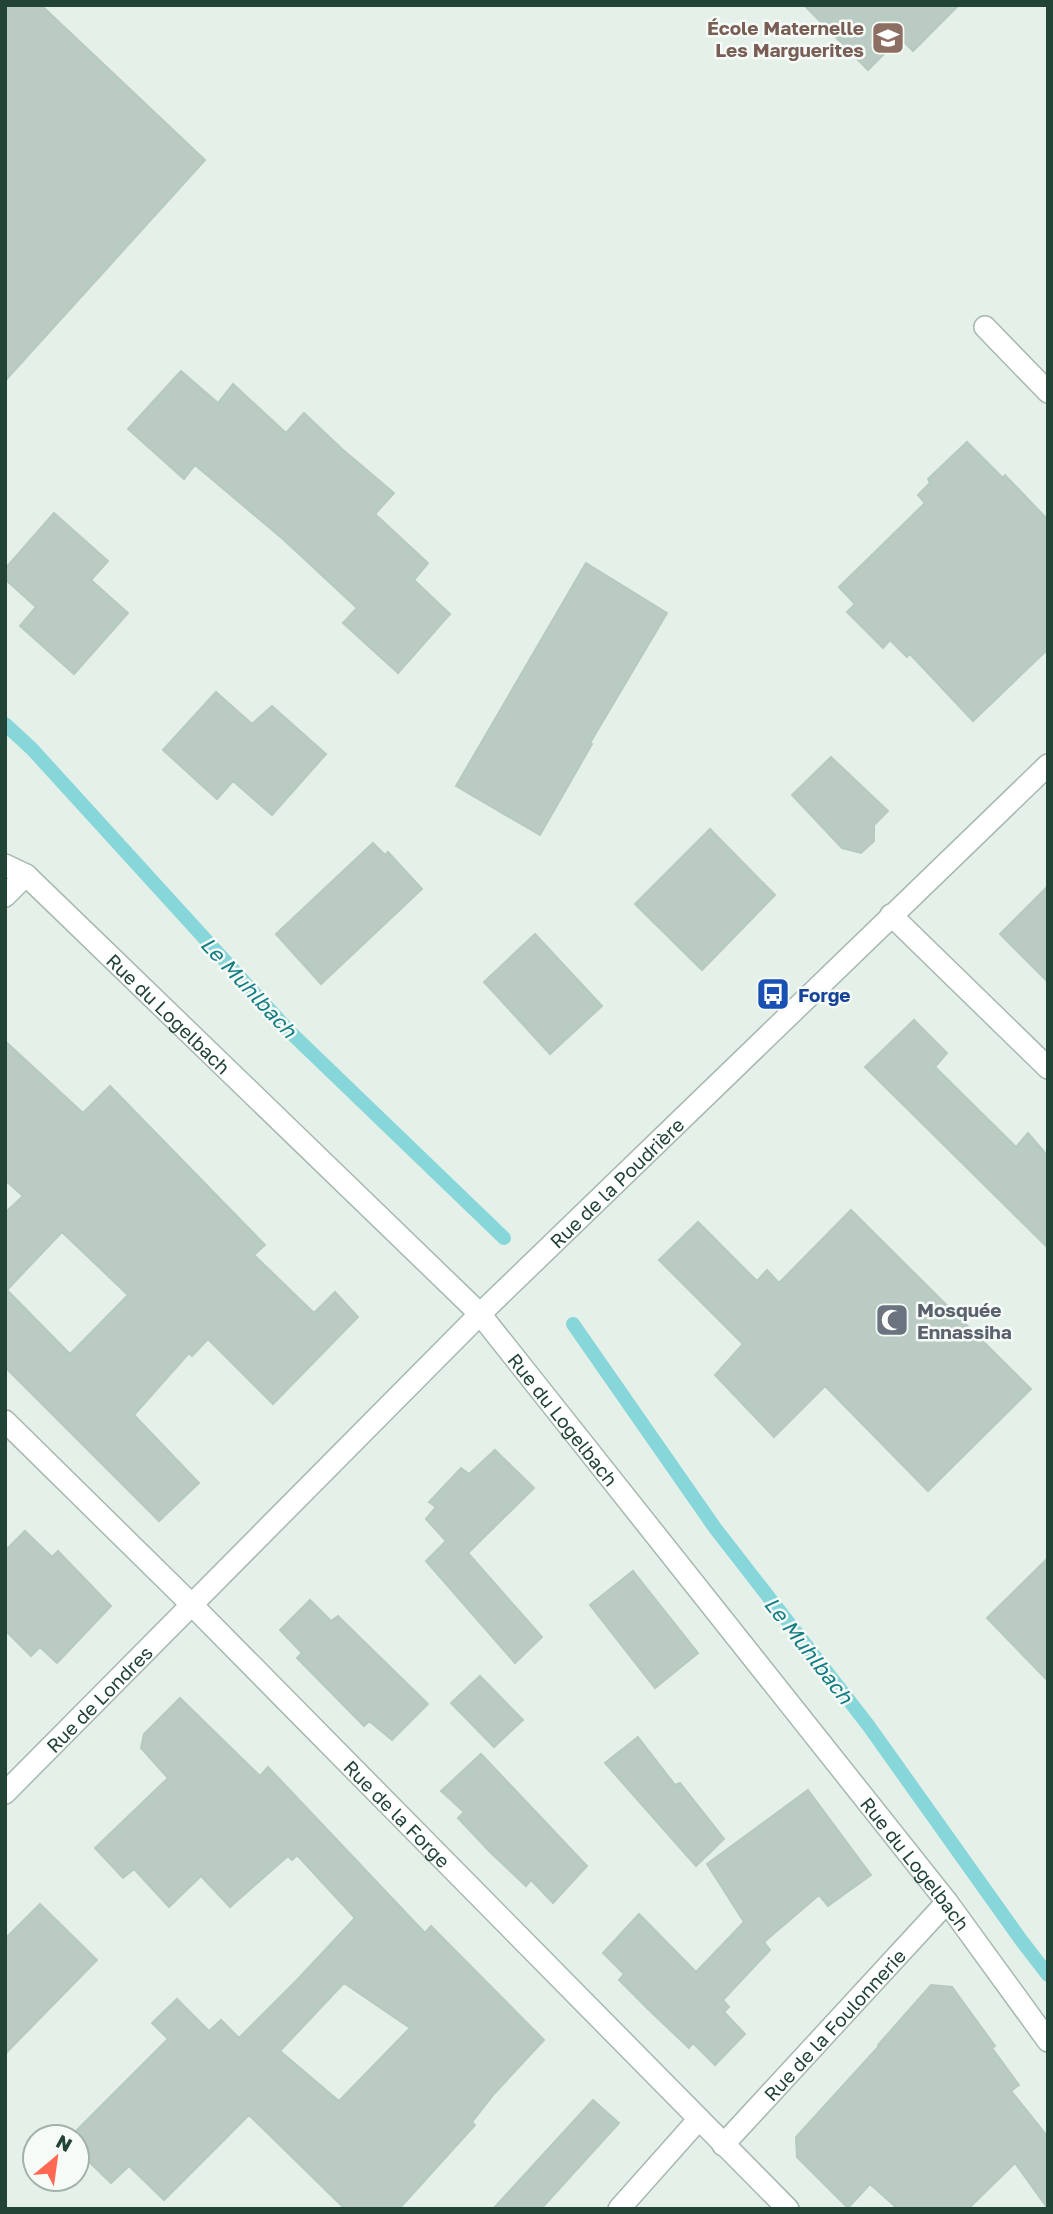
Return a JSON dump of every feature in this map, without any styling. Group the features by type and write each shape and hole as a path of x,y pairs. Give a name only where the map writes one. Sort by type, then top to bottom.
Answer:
{"street":[{"path":"985,327 1048,392"},
{"name":"Rue de la Poudrière","path":"193,1606 480,1314 1048,765"},
{"name":"Rue du Logelbach","path":"5,865 26,874 480,1314 947,1902 1048,2041"},
{"path":"5,896 26,874"},
{"path":"891,915 1048,1068"},
{"name":"Rue de la Forge","path":"5,1421 193,1606 788,2209"},
{"name":"Rue de Londres","path":"5,1793 193,1606"},
{"name":"Rue de la Foulonnerie","path":"723,2146 947,1902"},
{"path":"619,2209 699,2119"}],"building":[{"path":"5,5 41,5 205,160 5,381"},
{"name":"École Maternelle Les Marguerites","path":"804,5 959,5 913,51 900,38 868,70"},
{"path":"181,371 218,403 233,384 286,433 304,413 394,493 375,514 428,563 414,580 450,614 398,673 343,623 357,608 284,540 195,465 184,479 128,429"},
{"path":"967,442 1003,478 1005,475 1048,520 1048,649 973,721 910,654 907,657 890,640 883,648 847,612 855,604 839,587 925,503 918,495 930,483 928,479"},
{"path":"54,513 108,561 91,580 128,613 74,674 20,626 36,607 5,579 5,569"},
{"path":"586,563 667,613 590,743 592,744 540,835 456,786"},
{"path":"216,692 252,724 272,706 326,754 272,815 233,781 217,799 163,750"},
{"path":"831,757 888,811 874,825 874,841 861,853 842,848 792,795"},
{"path":"710,829 775,895 702,970 635,904"},
{"path":"373,843 385,855 388,852 422,889 321,984 276,934"},
{"path":"1048,886 1048,982 1000,934"},
{"path":"535,934 602,1006 550,1054 484,982"},
{"path":"914,1020 947,1053 935,1067 1016,1147 1028,1133 1048,1156 1048,1248 865,1067"},
{"path":"5,1041 83,1113 110,1086 265,1245 254,1255 314,1313 335,1292 358,1317 273,1404 208,1339 192,1356 189,1353 134,1415 199,1483 159,1521 5,1367 5,1213 23,1196 5,1180","holes":["62,1232 128,1295 70,1354 7,1290"]},
{"name":"Mosquée Ennassiha","path":"851,1210 1031,1389 928,1491 825,1386 774,1437 715,1375 743,1344 659,1260 698,1222 757,1281 767,1270 779,1283"},
{"path":"495,1450 534,1488 468,1553 542,1637 515,1663 426,1561 446,1541 426,1519 436,1507 429,1502 461,1468 469,1474"},
{"path":"25,1531 52,1557 58,1551 111,1606 57,1663 40,1647 31,1656 5,1630 5,1551"},
{"path":"1048,1558 1048,1681 987,1618"},
{"path":"633,1571 698,1653 655,1688 590,1605"},
{"path":"310,1600 331,1621 338,1616 428,1704 392,1740 369,1721 364,1726 297,1658 302,1653 280,1630"},
{"path":"480,1676 523,1720 494,1747 451,1703"},
{"path":"180,1698 260,1776 268,1767 425,1933 431,1926 544,2040 494,2094 472,2122 475,2125 399,2209 345,2209 249,2115 164,2200 129,2166 111,2183 91,2164 91,2123 84,2123 168,2039 152,2023 177,1999 209,2031 221,2020 239,2038 355,1918 297,1855 292,1860 288,1856 230,1907 201,1876 169,1907 134,1869 123,1878 95,1848 168,1778 141,1748 144,1734","holes":["344,1983 410,2028 339,2101 280,2051"]},
{"path":"638,1737 675,1785 680,1783 724,1839 696,1866 605,1763"},
{"path":"481,1754 587,1866 553,1903 531,1880 526,1886 491,1853 458,1818 464,1812 441,1791"},
{"path":"808,1790 871,1875 828,1906 819,1895 764,1942 770,1950 723,2000 729,2007 724,2012 745,2034 715,2065 693,2043 689,2048 619,1980 624,1974 603,1953 639,1914 696,1972 744,1922 707,1864"},
{"path":"40,1904 97,1960 5,2054 5,1939"},
{"path":"931,1985 952,1987 995,2046 992,2048 1019,2085 1011,2091 1048,2137 1048,2209 1015,2163 968,2209 898,2209 870,2184 848,2208 797,2157 796,2137"},
{"path":"593,2100 619,2123 541,2209 493,2209"}],"waterway":[{"name":"Le Muhlbach","path":"5,724 32,749 289,1031 504,1238"},
{"name":"Le Muhlbach","path":"573,1324 715,1528 868,1725 1048,1975"}],"place":[{"name":"École Maternelle Les Marguerites","path":"888,38"},
{"name":"Forge","path":"773,994"},
{"name":"Mosquée Ennassiha","path":"892,1320"}]}
